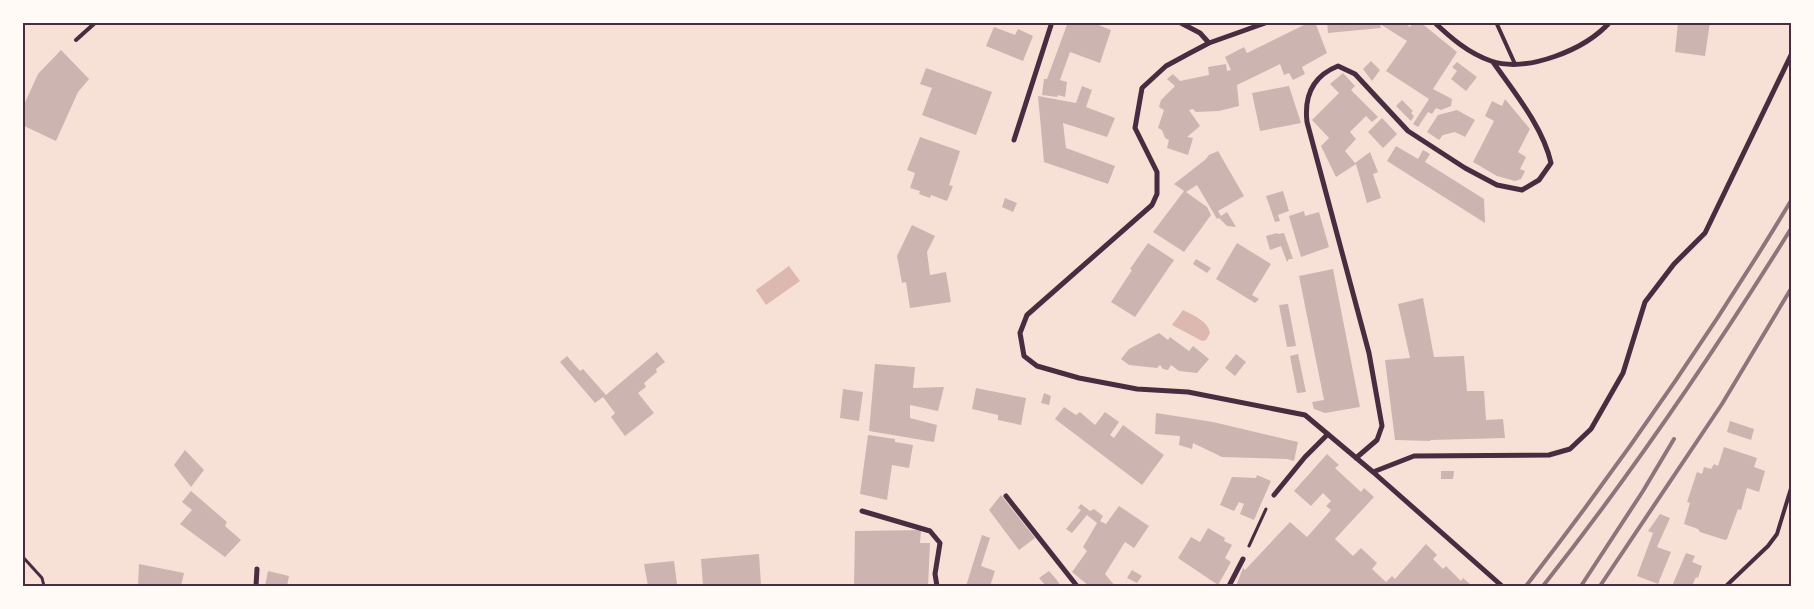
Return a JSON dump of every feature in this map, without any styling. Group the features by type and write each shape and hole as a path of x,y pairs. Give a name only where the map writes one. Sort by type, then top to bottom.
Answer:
{"street":[{"path":"1014,140 1052,22"},
{"path":"1178,22 1200,33 1209,43"},
{"path":"1268,22 1209,43 1166,66 1142,88 1135,128 1157,172 1157,194 1152,204 1027,315 1020,333 1024,356 1037,366 1079,378 1137,389 1188,392 1305,415 1373,472 1502,586"},
{"path":"1434,22 1458,44 1474,54 1493,62 1515,64 1541,61 1575,49 1601,32 1610,22"},
{"path":"1373,472 1414,456 1549,455 1570,449 1590,429 1623,373 1645,302 1674,264 1706,233 1792,53"},
{"path":"1356,458 1377,440 1382,426 1369,353 1307,122 1305,108 1311,88 1324,71 1338,66 1354,74 1408,132 1465,168 1497,185 1522,190 1539,180 1551,163 1547,146 1517,96 1493,62"},
{"path":"1274,495 1305,457 1328,434"},
{"path":"1006,496 1077,586"},
{"path":"862,511 930,531 940,543 935,574 937,586"},
{"path":"1229,586 1242,559"},
{"path":"256,586 257,569"}],"lane":[{"path":"76,40 96,22"},
{"path":"1496,22 1515,64"},
{"path":"1726,586 1768,546 1777,534 1792,485"}],"path":[{"path":"1242,559 1274,495"},
{"path":"22,556 42,578 44,586"}],"shaded area":[{"path":"789,266 800,281 766,305 756,290"},
{"path":"1183,310 1200,319 1206,325 1210,333 1206,340 1202,341 1172,325"}],"building":[{"path":"1068,22 1091,22 1111,30 1100,63 1070,52 1060,80 1067,82 1065,97 1042,95 1044,79 1047,79"},
{"path":"1310,22 1315,22 1327,53 1302,67 1305,74 1293,80 1289,73 1284,75 1280,64 1237,85 1239,106 1219,111 1196,112 1193,109 1189,110 1200,126 1187,137 1193,138 1188,155 1167,148 1169,140 1165,138 1162,130 1158,128 1164,110 1159,107 1161,100 1175,86 1167,79 1173,74 1180,81 1209,75 1208,67 1226,64 1227,71 1231,70 1225,57 1244,47 1247,53"},
{"path":"1327,22 1380,22 1381,28 1328,33"},
{"path":"1381,22 1404,22 1410,27 1413,22 1420,22 1457,52 1433,89 1452,99 1451,106 1441,110 1436,108 1432,114 1428,112 1418,127 1413,124 1429,99 1386,71 1407,41 1380,24"},
{"path":"1682,22 1710,22 1705,56 1675,52 1678,23 1682,24"},
{"path":"994,27 1015,35 1018,29 1033,36 1023,61 986,46"},
{"path":"61,50 89,79 78,92 56,141 22,125 22,109 38,74"},
{"path":"1371,61 1380,70 1372,81 1363,69"},
{"path":"1457,62 1477,77 1466,91 1451,79 1457,71 1452,67"},
{"path":"926,68 992,92 976,135 922,115 932,88 920,84"},
{"path":"1343,73 1355,86 1351,90 1378,117 1372,122 1366,116 1350,132 1356,139 1345,151 1355,163 1370,152 1378,172 1373,174 1381,198 1367,203 1356,164 1336,177 1321,146 1329,138 1312,120 1339,93 1330,84"},
{"path":"1082,86 1092,90 1086,107 1115,118 1107,137 1063,123 1066,148 1115,166 1108,184 1044,162 1038,96 1076,103"},
{"path":"1289,86 1301,123 1260,131 1252,93"},
{"path":"1505,99 1530,129 1518,152 1526,157 1520,169 1525,171 1521,179 1515,181 1497,176 1473,162 1494,121 1485,116 1492,101 1502,106"},
{"path":"1402,100 1413,111 1411,113 1414,116 1411,121 1396,106"},
{"path":"1457,110 1475,120 1465,137 1455,132 1443,135 1439,140 1427,132 1438,115"},
{"path":"1382,118 1397,134 1383,148 1368,132"},
{"path":"920,137 960,151 949,185 953,186 947,201 931,195 930,198 919,194 920,191 910,188 915,173 907,170"},
{"path":"1396,146 1418,159 1423,150 1430,154 1425,162 1484,199 1485,223 1387,161"},
{"path":"1218,151 1244,196 1218,211 1221,216 1227,212 1236,227 1227,226 1219,218 1217,219 1197,185 1186,192 1207,207 1211,215 1184,252 1153,232 1184,191 1174,184 1209,155"},
{"path":"1283,191 1289,211 1278,215 1280,221 1275,222 1266,196"},
{"path":"1005,198 1017,203 1013,212 1002,207"},
{"path":"1304,211 1305,216 1319,212 1329,247 1301,257 1289,216"},
{"path":"912,225 935,236 927,252 930,275 946,272 951,302 910,308 906,282 902,283 897,256"},
{"path":"1284,233 1293,259 1289,259 1287,262 1281,246 1270,250 1266,236"},
{"path":"1148,243 1174,260 1135,317 1111,302"},
{"path":"1237,243 1271,264 1252,295 1259,299 1255,303 1216,279"},
{"path":"1196,259 1211,268 1207,273 1193,264"},
{"path":"1333,269 1360,407 1325,413 1314,409 1312,402 1324,400 1299,276"},
{"path":"1423,298 1434,357 1464,356 1467,391 1484,391 1486,420 1503,419 1505,438 1430,441 1395,440 1385,360 1410,358 1398,304"},
{"path":"1288,304 1296,346 1287,347 1279,305"},
{"path":"1159,333 1168,340 1170,337 1189,351 1193,346 1209,359 1197,373 1179,371 1171,365 1168,370 1163,369 1160,365 1157,368 1129,365 1121,359 1129,349"},
{"path":"657,352 665,362 656,369 657,372 644,383 646,387 638,393 654,413 625,436 611,417 615,413 603,397 595,403 560,362 567,356 580,371 583,369 606,395"},
{"path":"1236,354 1246,362 1235,376 1225,368"},
{"path":"1298,354 1306,392 1297,393 1290,356"},
{"path":"875,364 915,367 913,388 944,387 938,411 910,405 910,418 937,425 934,442 869,431"},
{"path":"976,388 1026,398 1021,425 998,420 998,415 972,409"},
{"path":"843,389 863,392 859,421 840,418"},
{"path":"1044,393 1051,396 1049,405 1041,403"},
{"path":"1064,407 1076,415 1080,412 1095,425 1105,412 1119,422 1110,435 1114,438 1123,425 1164,455 1142,485 1055,419"},
{"path":"1156,413 1213,422 1298,442 1294,461 1287,459 1222,457 1193,443 1192,449 1179,445 1180,436 1155,434"},
{"path":"1730,421 1754,429 1751,440 1727,432"},
{"path":"868,435 895,439 895,442 913,445 909,468 892,465 887,500 860,494"},
{"path":"1724,447 1757,458 1754,467 1765,471 1759,492 1747,488 1741,510 1738,509 1725,540 1700,532 1698,529 1684,524 1690,503 1687,502 1697,472 1702,474 1704,467 1711,469 1714,464 1718,466"},
{"path":"185,450 204,470 191,487 174,465"},
{"path":"1327,454 1339,465 1335,468 1361,492 1364,488 1374,497 1335,539 1353,556 1361,548 1377,563 1372,569 1386,582 1392,576 1395,579 1426,544 1437,555 1433,559 1443,569 1446,566 1461,581 1463,578 1472,586 1236,586 1243,568 1245,570 1290,522 1307,537 1331,510 1326,506 1331,501 1323,493 1311,506 1294,491"},
{"path":"1441,471 1454,471 1453,479 1441,479"},
{"path":"1257,475 1271,481 1254,520 1240,514 1244,504 1239,502 1234,511 1220,505 1232,477 1256,478"},
{"path":"191,491 227,522 225,526 241,540 225,557 180,524 192,510 182,502"},
{"path":"1001,495 1035,538 1019,550 989,510"},
{"path":"1081,504 1090,511 1094,509 1103,516 1100,521 1106,524 1119,506 1149,526 1134,548 1125,542 1105,574 1115,586 1089,586 1072,572 1087,551 1083,547 1097,523 1087,515 1072,533 1066,529 1081,510 1078,508"},
{"path":"1660,514 1670,518 1657,547 1671,552 1658,584 1637,576 1653,533 1648,531"},
{"path":"1208,528 1225,538 1224,541 1232,545 1225,558 1231,562 1218,585 1178,558 1191,537 1200,542"},
{"path":"921,530 920,543 930,543 928,586 854,586 855,531"},
{"path":"982,535 990,538 981,566 995,571 990,586 966,586"},
{"path":"1686,553 1695,556 1692,562 1702,566 1698,578 1696,577 1692,586 1672,586"},
{"path":"759,554 761,585 703,586 701,559"},
{"path":"674,561 677,584 673,584 673,586 648,586 644,564"},
{"path":"139,564 184,573 181,586 138,586"},
{"path":"1132,570 1142,576 1137,583 1127,578"},
{"path":"268,571 289,576 287,586 265,586"},
{"path":"1049,571 1061,586 1046,586 1039,578"}],"railway":[{"path":"1526,586 1597,492 1665,397 1730,299 1792,199"},
{"path":"1543,586 1641,455 1733,319 1792,227"},
{"path":"1600,586 1722,404 1792,287"},
{"path":"1581,586 1643,491 1674,439"}]}
